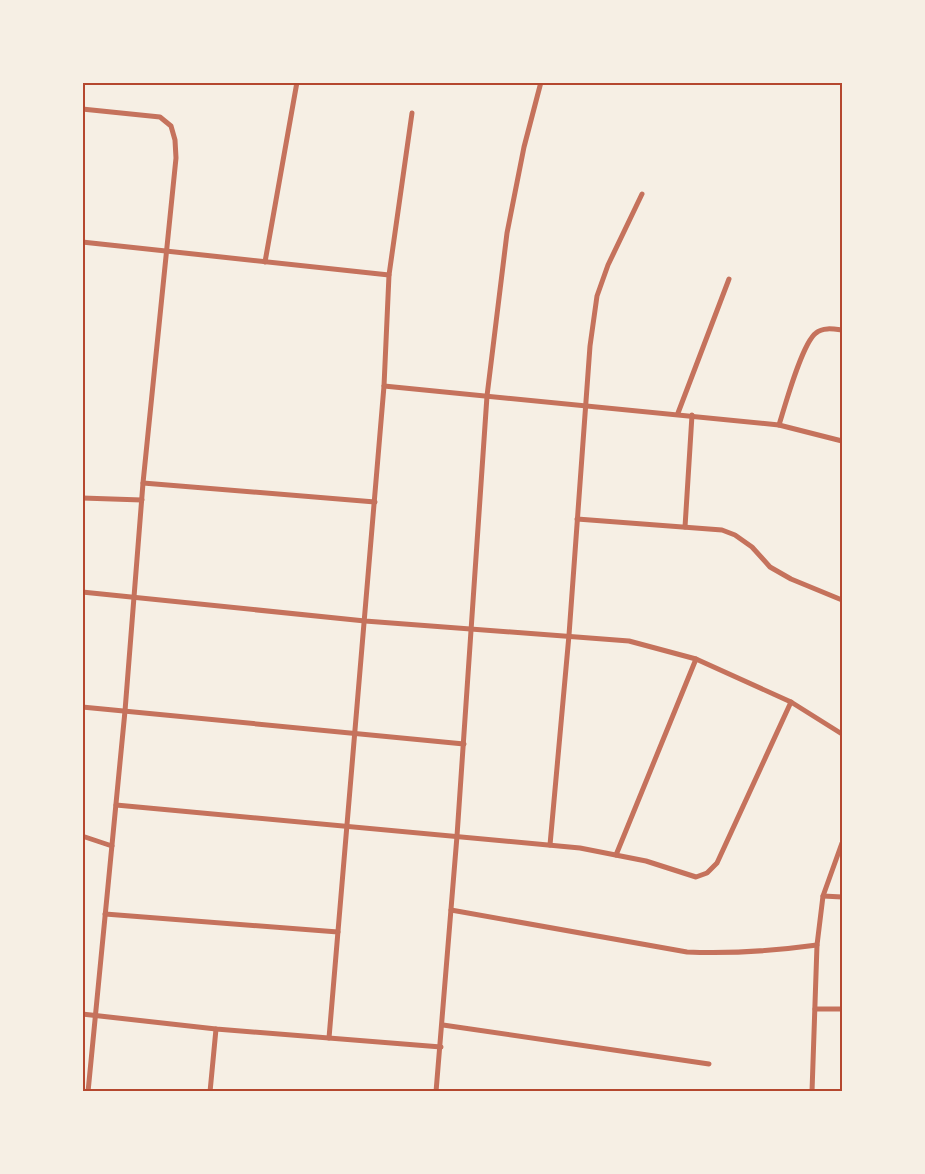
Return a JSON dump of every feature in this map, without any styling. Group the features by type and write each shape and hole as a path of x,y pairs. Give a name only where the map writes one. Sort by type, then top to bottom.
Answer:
{"street":[{"path":"265,262 297,82"},
{"path":"436,1092 443,1024 464,744 487,396 507,233 524,146 541,82"},
{"path":"82,109 160,117 171,126 175,140 176,158 143,483 125,711 88,1092"},
{"path":"329,1038 366,621 384,386 389,275 412,113"},
{"path":"550,845 569,635 590,346 597,296 620,237 642,194"},
{"path":"82,242 389,275"},
{"path":"678,414 729,278"},
{"path":"779,425 806,345 816,333 826,329 842,330"},
{"path":"384,386 779,425 842,441"},
{"path":"685,527 692,415"},
{"path":"143,483 375,502"},
{"path":"82,498 142,500"},
{"path":"577,518 722,530 735,535 752,547 770,567 792,579 842,600"},
{"path":"82,592 366,621 629,641 696,659 791,702 842,734"},
{"path":"616,855 696,659"},
{"path":"116,805 550,845 616,855 696,877 707,873 718,863 791,702"},
{"path":"82,707 464,744"},
{"path":"82,836 112,846"},
{"path":"812,1092 817,945 823,896 842,842"},
{"path":"823,896 842,897"},
{"path":"451,910 687,952 724,954 765,952 817,945"},
{"path":"105,914 338,932"},
{"path":"815,1009 842,1009"},
{"path":"82,1014 216,1029 441,1047"},
{"path":"443,1024 709,1064"},
{"path":"210,1092 216,1029"}]}
